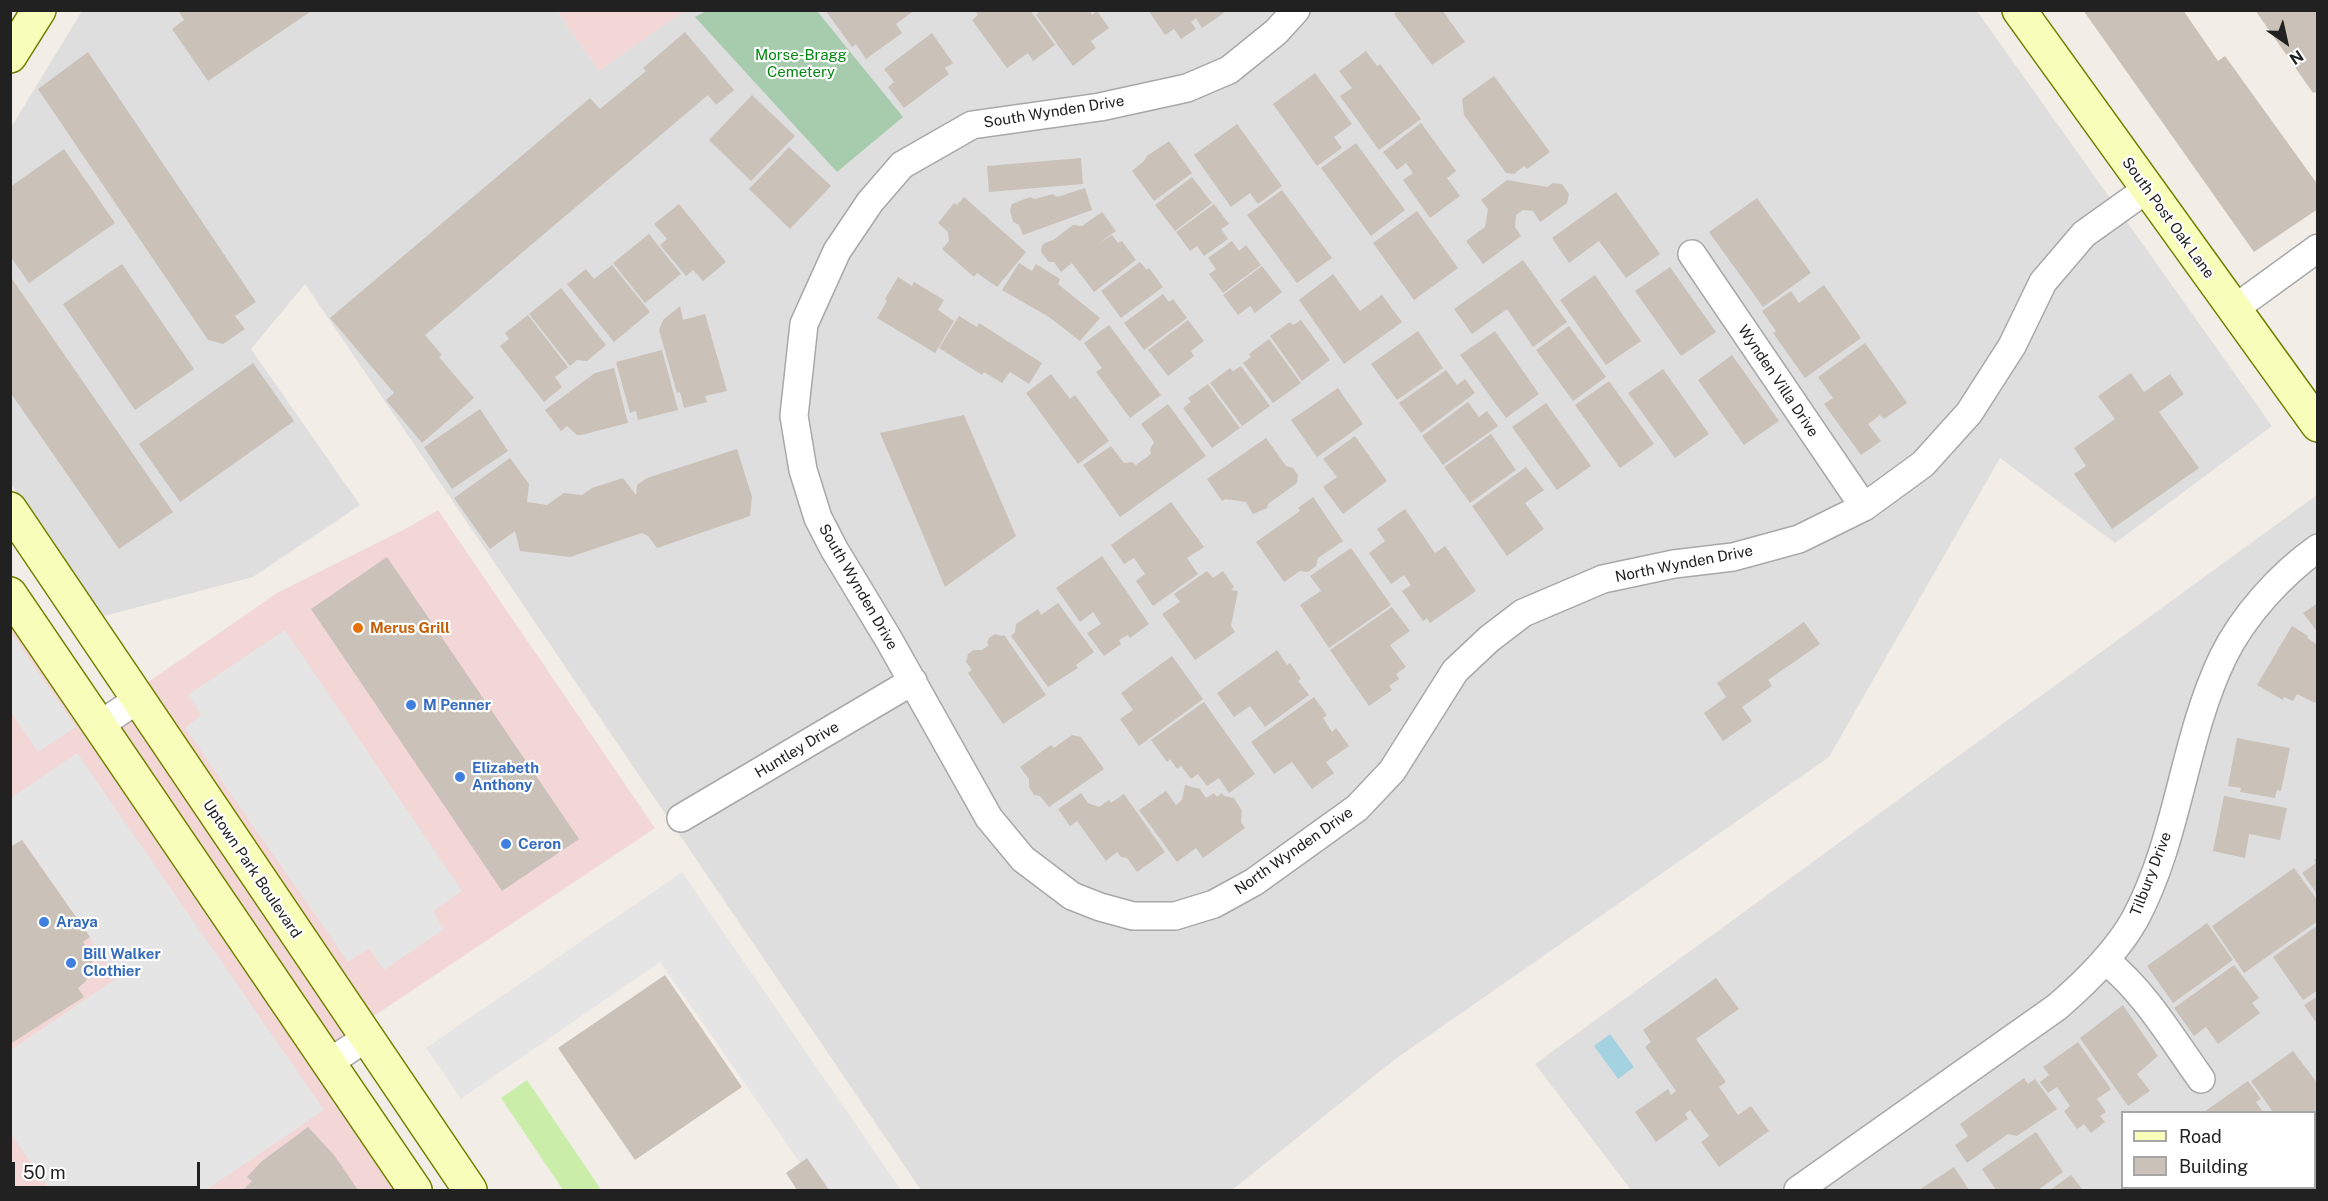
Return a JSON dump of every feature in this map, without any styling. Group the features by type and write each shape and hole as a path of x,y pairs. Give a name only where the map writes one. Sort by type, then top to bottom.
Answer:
{"street":[{"path":"10,56 39,10"},
{"name":"South Wynden Drive","path":"913,681 818,518 802,463 794,416 804,324 837,251 870,202 902,165 972,125 1100,107 1187,88 1229,70 1276,32 1296,10"},
{"name":"South Post Oak Lane","path":"2019,10 2318,426"},
{"name":"North Wynden Drive","path":"913,681 989,818 1023,859 1072,896 1133,916 1175,916 1214,904 1254,882 1357,808 1392,771 1455,671 1489,639 1523,613 1603,579 1674,564 1733,557 1798,539 1864,507 1923,464 1969,413 2012,346 2043,282 2084,234 2147,189"},
{"path":"2234,309 2318,248"},
{"name":"Wynden Villa Drive","path":"1692,254 1864,507"},
{"name":"Uptown Park Boulevard","path":"10,509 470,1191"},
{"name":"Tilbury Drive","path":"1798,1191 2058,1007 2086,982 2105,960 2134,920 2151,883 2168,833 2209,691 2224,655 2249,616 2272,587 2318,548"},
{"path":"10,594 415,1191"},
{"name":"Huntley Drive","path":"681,818 913,681"},
{"path":"100,725 138,699"},
{"path":"2105,960 2138,992 2200,1079"},
{"path":"327,1064 366,1038"}],"shaded area":[{"path":"684,10 1977,11 2272,426 2115,543 2000,458 1829,757 1394,1060 1232,1190 921,1190 305,284 251,349 360,505 253,577 104,616 11,484 10,129 82,11 557,11 599,71"},
{"path":"557,11 684,11 599,71"},
{"path":"2317,495 2317,1190 1631,1190 1535,1064"},
{"path":"438,510 655,828 311,1058 400,1190 11,1190 10,619 86,725 277,593 409,527"},
{"path":"285,630 462,891 433,911 444,929 384,970 369,948 348,962 185,728 201,715 188,695"},
{"path":"11,633 76,727 38,752 11,712"},
{"path":"77,753 324,1110 206,1190 50,1190 11,1134 11,1050 117,978 23,840 11,848 11,798"},
{"path":"682,872 901,1190 819,1190 660,962 461,1099 426,1048"}],"green space":[{"name":"Morse-Bragg Cemetery","path":"706,11 817,11 903,117 837,172 695,17"},
{"path":"527,1080 600,1188 597,1190 563,1190 501,1098"}],"water":[{"path":"1610,1034 1634,1067 1618,1079 1594,1046"}],"building":[{"path":"178,10 313,10 208,81 172,29 184,20"},
{"path":"825,10 915,10 896,24 902,33 866,59 856,44 852,47"},
{"path":"975,10 1030,10 1055,45 1033,61 1028,53 1007,68 972,20 978,15"},
{"path":"1041,10 1089,10 1092,15 1097,11 1109,28 1091,41 1096,48 1073,66 1036,15"},
{"path":"1148,10 1223,10 1224,13 1202,28 1196,18 1191,22 1196,29 1181,39 1174,29 1165,35"},
{"path":"1398,10 1442,10 1465,42 1432,65 1394,14"},
{"path":"2083,10 2183,10 2218,61 2225,56 2318,185 2318,209 2254,252"},
{"path":"2255,10 2318,10 2318,96 2315,92 2313,93"},
{"path":"685,32 734,90 716,105 708,95 425,335 442,355 439,357 474,398 422,443 386,400 394,393 330,318 590,98 600,109 646,71 643,68"},
{"path":"932,33 953,63 945,68 949,74 904,108 888,87 894,82 884,69"},
{"path":"1366,51 1377,66 1380,64 1421,119 1379,150 1340,96 1352,88 1339,71"},
{"path":"88,52 256,302 235,316 245,329 223,344 208,340 38,89"},
{"path":"1315,73 1352,124 1334,137 1342,148 1317,166 1273,104"},
{"path":"1494,76 1550,152 1527,169 1524,166 1514,174 1506,173 1464,115 1462,99"},
{"path":"752,95 795,136 751,181 709,140"},
{"path":"1421,123 1456,171 1447,178 1460,196 1430,218 1403,180 1413,173 1406,163 1397,170 1383,152"},
{"path":"1237,124 1282,186 1258,204 1250,193 1231,207 1194,155"},
{"path":"1169,141 1192,173 1154,201 1132,171 1147,156"},
{"path":"1356,143 1405,210 1371,236 1321,168"},
{"path":"789,147 831,186 790,229 749,189"},
{"path":"64,149 115,223 29,283 10,256 10,187"},
{"path":"1081,158 1083,184 989,192 987,166"},
{"path":"1192,177 1212,203 1175,231 1155,205"},
{"path":"1507,180 1547,187 1553,183 1562,184 1569,194 1567,203 1540,222 1533,211 1523,210 1516,215 1515,227 1521,236 1483,264 1466,241 1485,227 1488,209 1481,200"},
{"path":"1085,188 1092,210 1023,235 1019,225 1013,222 1010,210 1012,204 1030,197 1035,199 1053,194 1057,197"},
{"path":"1282,190 1332,258 1297,283 1247,215"},
{"path":"1616,192 1660,254 1626,278 1599,241 1569,263 1552,238"},
{"path":"964,197 1026,252 997,287 977,273 974,277 942,249 949,241 948,232 938,223 954,203 957,205"},
{"path":"1757,198 1811,273 1763,307 1709,232"},
{"path":"679,204 726,262 703,281 693,270 686,276 660,245 667,239 654,224"},
{"path":"1214,204 1229,224 1221,229 1228,239 1204,256 1197,246 1190,251 1176,232"},
{"path":"1417,211 1458,268 1414,300 1373,243"},
{"path":"1102,212 1116,231 1096,245 1112,235 1118,243 1122,241 1136,260 1094,292 1072,263 1061,272 1054,262 1049,262 1041,252 1042,245 1073,225 1082,226"},
{"path":"649,234 681,274 645,303 613,263"},
{"path":"1232,241 1239,251 1246,245 1261,265 1223,293 1209,274 1216,269 1208,258"},
{"path":"1523,260 1567,322 1533,347 1507,309 1472,334 1454,309"},
{"path":"1140,262 1147,270 1149,268 1163,287 1121,318 1101,291"},
{"path":"1019,263 1032,271 1036,264 1060,279 1058,284 1100,318 1080,341 1049,317 1002,290"},
{"path":"122,264 194,369 135,410 63,304"},
{"path":"612,265 650,312 614,342 567,284 586,269 594,279"},
{"path":"1262,266 1282,292 1255,313 1250,306 1238,315 1223,295"},
{"path":"1670,267 1716,332 1681,356 1635,291"},
{"path":"1333,274 1360,311 1382,295 1402,322 1344,364 1299,300"},
{"path":"1595,275 1641,341 1606,365 1560,300"},
{"path":"10,276 173,512 119,549 10,392"},
{"path":"898,277 912,286 914,282 944,300 938,310 954,321 935,353 877,318"},
{"path":"1824,285 1861,338 1805,378 1773,333 1776,331 1762,311 1791,291 1799,303"},
{"path":"561,288 606,345 587,361 577,360 570,366 529,314"},
{"path":"1163,294 1169,302 1173,299 1187,318 1144,350 1124,323"},
{"path":"680,306 683,320 705,314 727,391 705,396 707,402 684,408 680,392 677,393 659,330 663,320"},
{"path":"528,315 568,367 555,377 562,387 544,402 500,346 509,339 505,333"},
{"path":"959,316 977,327 979,323 1042,363 1029,384 1010,372 1002,383 984,372 982,375 939,348"},
{"path":"1188,320 1204,341 1191,351 1194,356 1168,376 1148,350"},
{"path":"1301,320 1330,360 1302,381 1270,336 1290,322 1293,325"},
{"path":"1109,325 1161,395 1130,418 1096,372 1102,368 1084,343"},
{"path":"1569,326 1606,377 1573,401 1536,350"},
{"path":"1418,331 1443,368 1397,400 1371,364"},
{"path":"1495,331 1539,394 1506,418 1460,355"},
{"path":"1269,339 1301,383 1273,403 1243,363 1251,357 1249,354"},
{"path":"1865,343 1907,403 1884,419 1880,415 1868,424 1881,441 1861,455 1824,404 1833,398 1818,377"},
{"path":"662,350 678,410 638,420 636,411 630,413 616,362"},
{"path":"1732,355 1779,421 1744,445 1698,380"},
{"path":"253,363 294,421 180,502 139,444"},
{"path":"1241,366 1270,406 1242,426 1210,383 1230,368 1233,371"},
{"path":"614,368 628,423 581,435 577,435 567,426 561,431 545,410 595,373"},
{"path":"1663,369 1709,434 1675,458 1628,393"},
{"path":"1446,370 1457,385 1465,379 1475,393 1421,433 1399,403"},
{"path":"2131,373 2144,392 2170,374 2184,394 2159,412 2199,468 2112,529 2074,474 2086,466 2074,448 2115,419 2098,396"},
{"path":"1051,374 1070,399 1075,395 1109,441 1078,464 1026,393"},
{"path":"1609,381 1654,444 1620,468 1575,405"},
{"path":"1208,384 1240,428 1212,448 1183,408 1191,402 1188,398"},
{"path":"1338,388 1363,424 1317,457 1291,420"},
{"path":"1468,402 1479,417 1487,411 1498,426 1443,465 1422,436"},
{"path":"1546,403 1591,466 1557,490 1512,427"},
{"path":"1168,404 1206,456 1120,517 1083,465 1111,446 1124,463 1132,462 1136,465 1151,454 1150,450 1154,442 1141,424"},
{"path":"480,409 508,451 452,489 424,447"},
{"path":"964,415 1016,536 945,587 880,433"},
{"path":"1491,434 1516,470 1470,503 1444,467"},
{"path":"1355,436 1387,481 1343,514 1323,487 1337,477 1323,459"},
{"path":"1266,438 1286,466 1293,468 1298,475 1297,483 1268,504 1267,508 1253,514 1246,502 1226,499 1222,501 1207,479"},
{"path":"737,449 752,497 750,516 657,548 648,536 642,533 570,557 520,551 515,531 490,549 454,498 510,458 529,484 527,502 547,505 564,493 582,495 592,488 623,478 636,495 637,485 647,478"},
{"path":"1526,467 1544,490 1525,503 1544,529 1507,556 1472,506"},
{"path":"1313,497 1343,541 1318,558 1316,566 1308,572 1300,571 1284,582 1256,542 1300,511 1298,508"},
{"path":"1171,502 1204,547 1187,558 1198,574 1153,606 1136,581 1145,574 1134,558 1124,564 1111,545"},
{"path":"1405,509 1435,553 1445,546 1476,591 1430,623 1427,618 1423,621 1402,591 1411,585 1404,575 1391,584 1369,553 1385,541 1377,529"},
{"path":"1351,548 1391,605 1329,648 1300,605 1321,591 1310,576"},
{"path":"1102,556 1149,624 1130,638 1128,635 1119,640 1121,644 1104,656 1087,633 1101,624 1093,612 1080,622 1056,588"},
{"path":"387,557 579,839 502,891 311,609"},
{"path":"1207,571 1213,578 1223,571 1234,587 1231,590 1238,591 1231,626 1235,632 1195,660 1162,614 1180,602 1174,594"},
{"path":"1058,603 1094,652 1076,665 1078,668 1048,687 1011,636 1015,632 1016,624 1038,609 1041,615"},
{"path":"2318,603 2318,633 2303,613"},
{"path":"1392,607 1410,631 1390,645 1406,667 1396,674 1399,679 1389,686 1392,690 1369,706 1330,650"},
{"path":"1804,622 1820,644 1768,680 1772,686 1742,707 1752,721 1723,741 1704,713 1726,697 1717,683"},
{"path":"2292,626 2318,645 2318,699 2315,703 2297,694 2293,701 2284,697 2283,700 2257,685"},
{"path":"995,634 1004,635 1046,695 1003,724 968,673 972,670 966,662 968,654 974,650 982,650 989,645 987,643 989,638"},
{"path":"1277,650 1287,665 1290,663 1301,679 1298,681 1309,695 1265,727 1250,706 1234,717 1217,693"},
{"path":"1172,656 1203,699 1139,746 1120,719 1133,710 1121,693"},
{"path":"1314,697 1327,715 1323,718 1332,732 1336,728 1349,746 1326,762 1334,773 1312,789 1292,762 1274,774 1251,742"},
{"path":"1204,702 1255,774 1229,793 1219,778 1207,786 1198,774 1191,779 1181,766 1177,769 1170,759 1167,762 1151,740"},
{"path":"1072,735 1081,737 1104,769 1049,807 1040,796 1034,795 1029,787 1029,779 1020,767 1051,745 1054,748"},
{"path":"2237,738 2290,748 2281,791 2277,790 2275,798 2240,792 2241,788 2228,786"},
{"path":"1185,785 1200,789 1206,798 1214,793 1217,797 1222,793 1224,796 1234,798 1242,811 1241,822 1245,828 1203,858 1196,848 1177,862 1139,810 1166,791 1176,805 1182,800"},
{"path":"1081,793 1088,803 1099,807 1109,800 1111,803 1124,794 1165,852 1137,872 1127,858 1121,857 1117,852 1106,861 1077,821 1070,826 1058,809"},
{"path":"2224,796 2287,808 2280,840 2249,834 2245,858 2213,851"},
{"path":"22,840 90,937 83,942 90,953 92,962 86,981 78,988 84,997 10,1044 10,847"},
{"path":"2318,857 2318,895 2302,873 2316,863 2314,860"},
{"path":"2294,868 2318,901 2318,921 2244,973 2212,926"},
{"path":"2207,923 2233,960 2173,1003 2147,966"},
{"path":"2318,925 2318,990 2303,1000 2273,957"},
{"path":"2234,965 2259,998 2252,1003 2260,1013 2218,1044 2206,1027 2194,1036 2174,1008"},
{"path":"665,975 742,1087 635,1160 558,1048"},
{"path":"1716,978 1739,1009 1696,1039 1726,1082 1719,1087 1738,1115 1751,1106 1769,1131 1719,1167 1701,1142 1709,1136 1690,1110 1685,1114 1688,1119 1656,1142 1635,1112 1668,1089 1671,1095 1676,1091 1645,1047 1651,1042 1643,1030"},
{"path":"2318,996 2318,1025 2304,1005"},
{"path":"2123,1005 2158,1056 2137,1074 2150,1091 2128,1106 2080,1038"},
{"path":"2078,1042 2111,1089 2097,1099 2106,1112 2100,1116 2105,1122 2091,1133 2084,1124 2077,1129 2064,1111 2070,1106 2057,1087 2048,1093 2040,1082 2049,1075 2043,1067"},
{"path":"2293,1051 2318,1084 2318,1114 2316,1115 2316,1111 2272,1111 2251,1081"},
{"path":"2024,1078 2028,1084 2035,1079 2057,1109 2017,1136 2008,1134 1967,1163 1955,1145 1968,1136 1960,1124"},
{"path":"2248,1081 2261,1099 2256,1102 2262,1111 2205,1111"},
{"path":"308,1127 334,1155 358,1190 243,1190 252,1181 247,1177 262,1161"},
{"path":"2036,1132 2063,1172 2038,1190 1996,1190 1982,1169"},
{"path":"807,1158 829,1190 797,1190 786,1173"},
{"path":"1954,1167 1969,1190 1919,1190"},
{"path":"2071,1175 2083,1190 2050,1190"},
{"path":"2125,1189 2188,1190 2126,1190"}],"place":[{"name":"Merus Grill","path":"358,628"},
{"name":"M Penner","path":"411,705"},
{"name":"Elizabeth Anthony","path":"460,777"},
{"name":"Ceron","path":"506,844"},
{"name":"Araya","path":"44,922"},
{"name":"Bill Walker Clothier","path":"71,963"}]}
